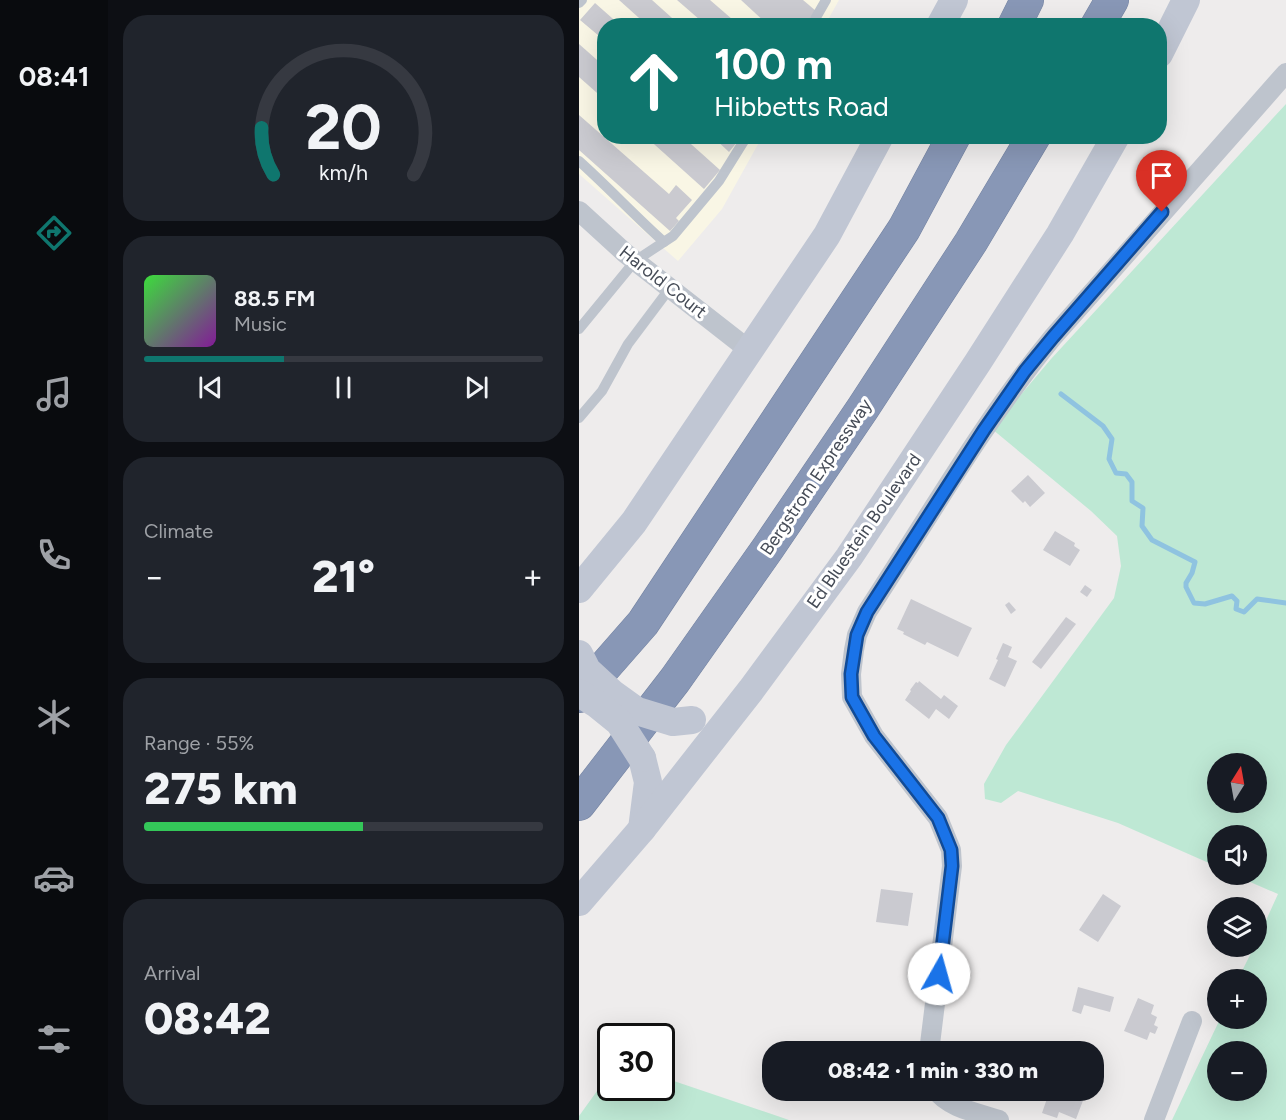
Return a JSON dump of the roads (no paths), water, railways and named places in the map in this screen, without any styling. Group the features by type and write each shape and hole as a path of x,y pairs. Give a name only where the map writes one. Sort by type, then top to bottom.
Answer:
{"highway":[{"path":"1018,18 1027,0"},
{"path":"1102,18 1112,0"},
{"path":"579,695 643,623 904,230 950,144"},
{"name":"Bergstrom Expressway","path":"579,804 675,680 768,548 971,242 1029,144"}],"main road":[{"path":"944,18 954,0"},
{"path":"1167,38 1186,0"},
{"path":"579,589 634,522 827,235 876,144"},
{"name":"Ed Bluestein Boulevard","path":"579,902 642,829 751,690 849,557 1060,234 1111,144"},
{"path":"579,654 587,670 612,693 637,711 673,722 692,720 717,710 751,690"},
{"path":"579,695 598,705 619,722 642,758 648,782 642,829"}],"street":[{"path":"930,1041 952,866 951,850 938,818 874,736 852,697 851,674 857,635 867,612 984,430 1025,371 1060,328 1286,73"},
{"name":"Harold Court","path":"579,211 635,261 749,350"},
{"path":"1154,1120 1192,1021"},
{"path":"947,1101 999,1120"}],"lane":[{"path":"579,3 582,0"},
{"path":"816,18 826,0"},
{"path":"579,329 635,261 673,236 719,181 742,144"},
{"path":"579,161 664,242"},
{"path":"579,418 602,391 628,344 670,288"}],"waterway":[{"path":"1061,394 1103,426 1112,439 1109,459 1116,473 1126,474 1132,482 1132,501 1143,508 1142,526 1152,540 1195,562 1186,583 1194,603 1205,604 1232,596 1237,601 1236,609 1244,612 1257,599 1286,603"}]}
